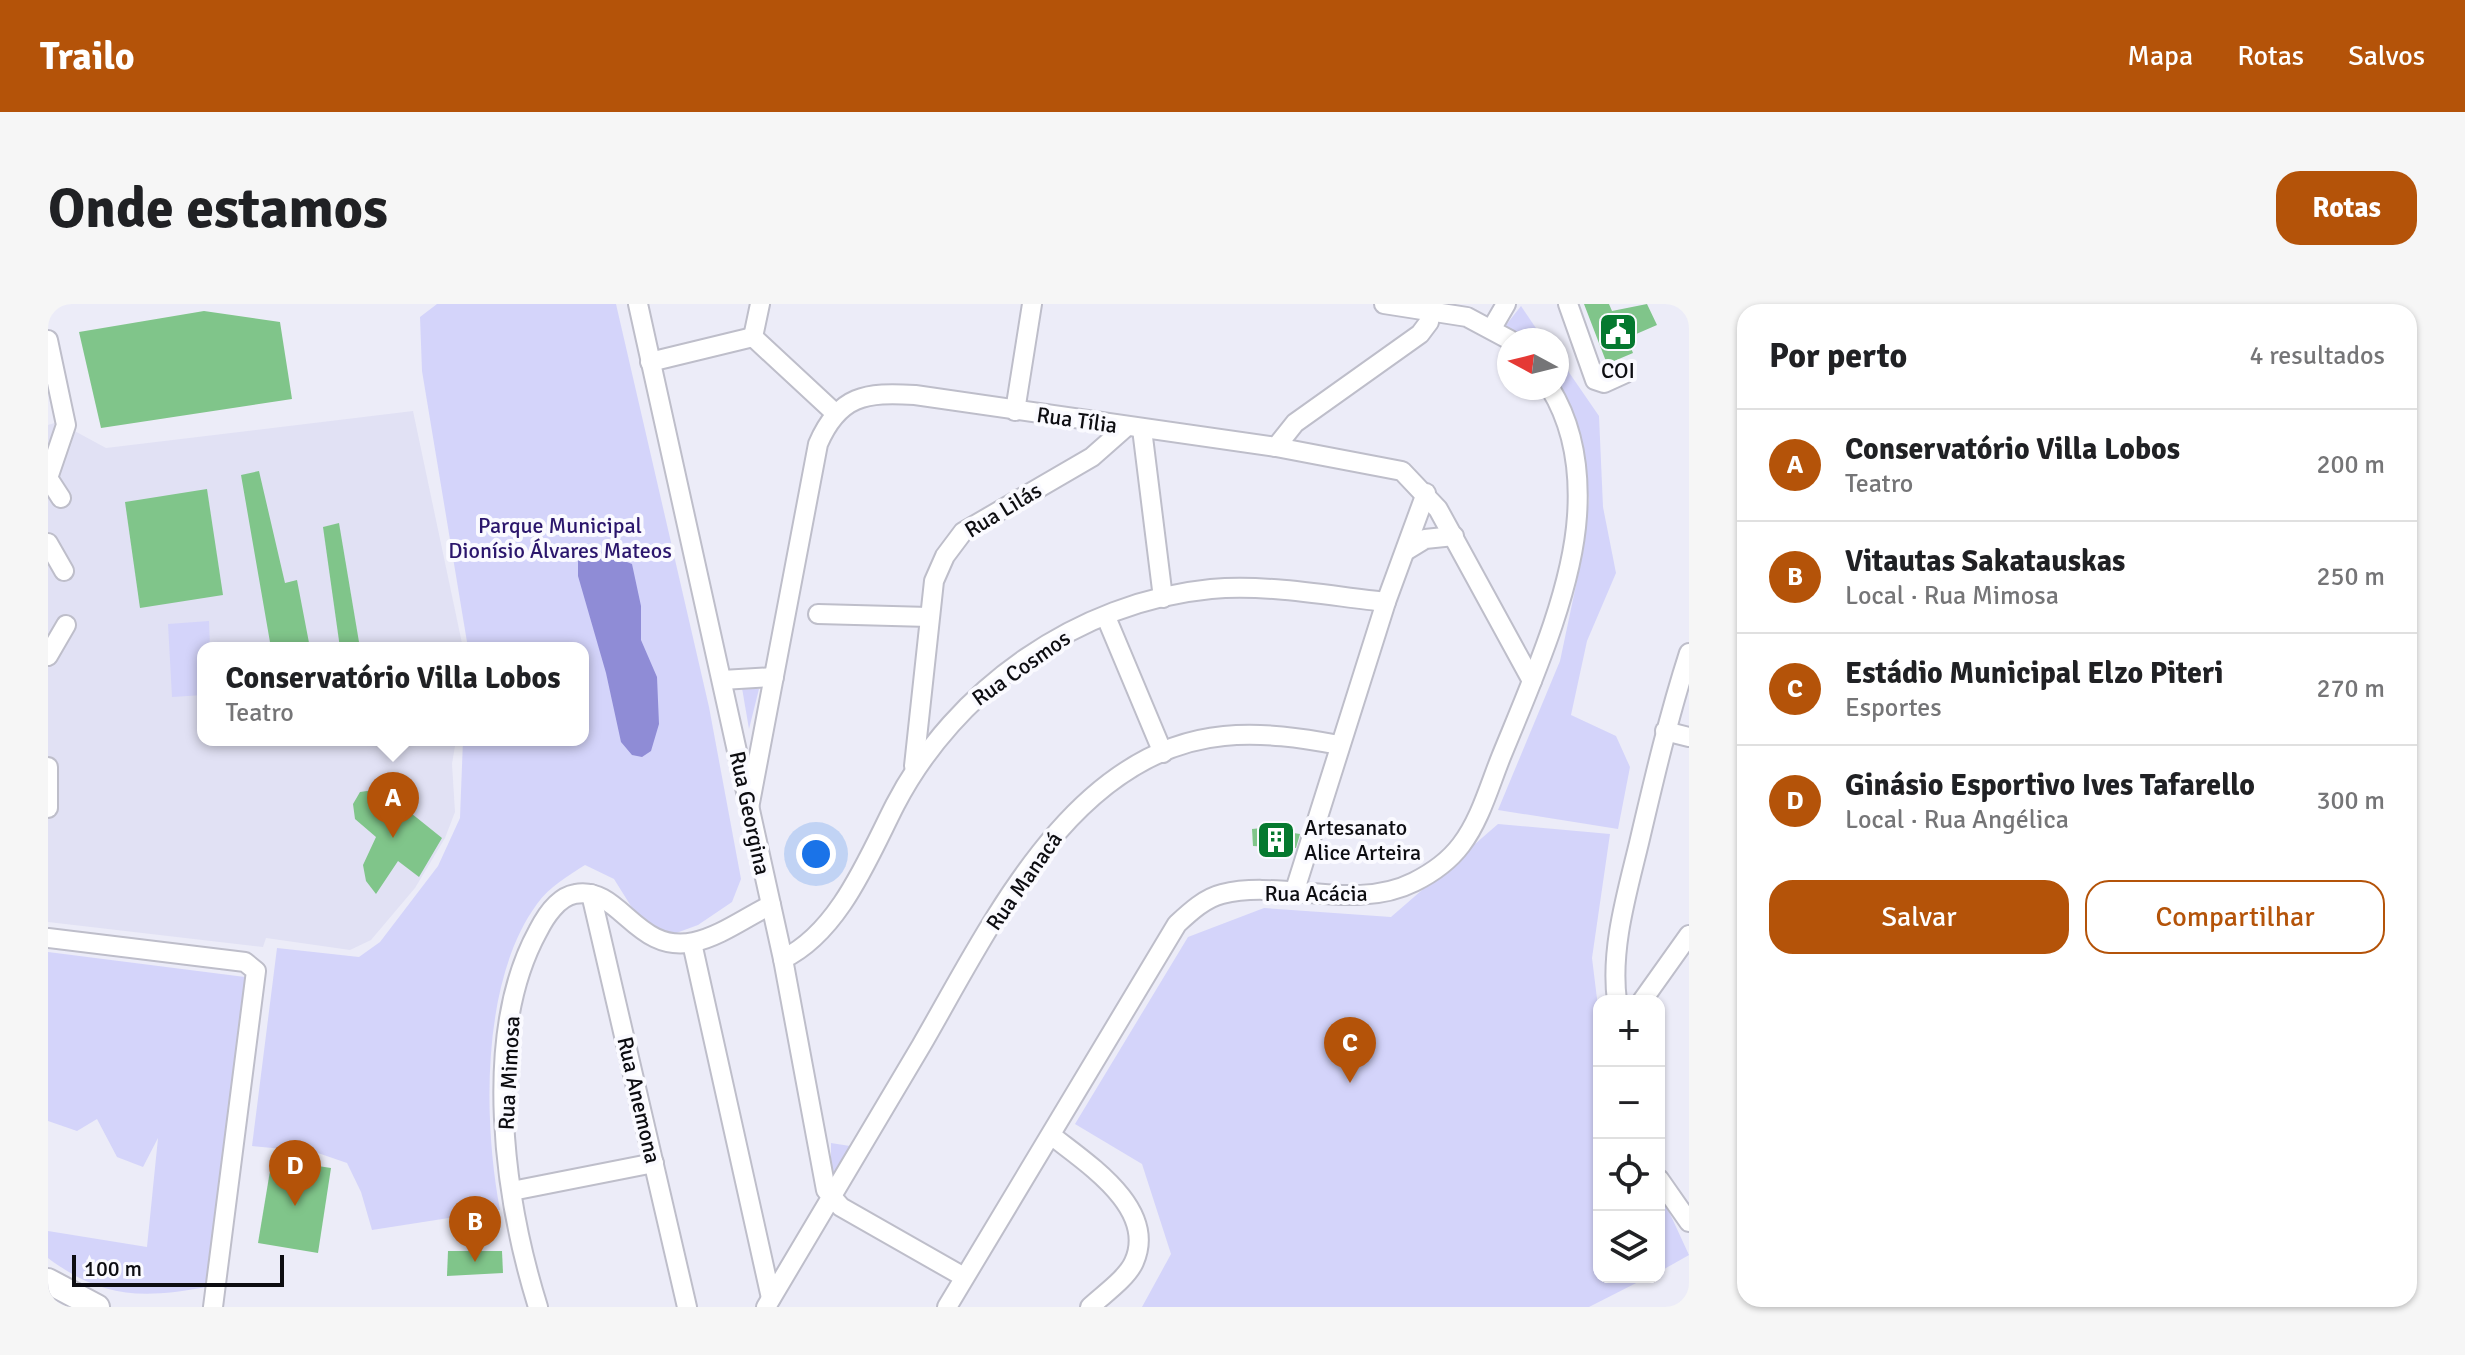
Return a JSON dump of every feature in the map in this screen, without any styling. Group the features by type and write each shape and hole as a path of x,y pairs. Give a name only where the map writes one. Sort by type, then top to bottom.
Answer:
{"main road":[{"path":"48,1281 97,1307"}],"street":[{"name":"Rua Georgina","path":"638,304 783,959 822,1175 831,1199"},
{"path":"753,337 760,304"},
{"path":"1015,411 1032,304"},
{"path":"1384,304 1467,317 1497,331"},
{"path":"1492,328 1506,304"},
{"path":"1568,304 1595,380 1604,383 1626,373"},
{"path":"1276,447 1295,423 1420,334 1429,322 1431,310"},
{"path":"650,362 753,337"},
{"path":"749,808 766,732 813,464 823,432 835,413 753,337"},
{"path":"48,340 66,425 48,478 61,498"},
{"name":"Rua Tília","path":"835,413 866,395 879,393 1276,447 1391,467 1412,478 1426,493 1454,536 1532,681"},
{"name":"Rua Acácia","path":"947,1307 1177,924 1194,909 1223,894 1346,895 1391,891 1410,885 1446,862 1473,827 1532,681 1573,546 1577,518 1572,438 1555,400"},
{"path":"1134,428 1163,598"},
{"name":"Rua Lilás","path":"914,769 936,574 963,532 1092,457 1134,428"},
{"path":"1294,893 1386,602 1426,493"},
{"path":"1407,550 1425,539 1454,536"},
{"path":"48,543 64,571"},
{"name":"Rua Cosmos","path":"783,959 798,952 822,930 875,843 914,769 969,702 1040,649 1106,617 1163,598 1212,589 1245,589 1386,602"},
{"path":"818,614 929,617"},
{"path":"1106,617 1163,753"},
{"path":"48,656 66,625"},
{"path":"1617,995 1616,955 1632,873 1665,731 1689,653"},
{"path":"722,680 774,677"},
{"path":"1665,731 1689,737"},
{"path":"736,747 766,732"},
{"name":"Rua Manacá","path":"831,1199 1000,911 1031,866 1089,798 1163,753 1225,736 1305,738 1339,745"},
{"path":"48,767 48,808"},
{"path":"591,894 618,909 648,936 692,943 771,905"},
{"name":"Rua Anemona","path":"591,894 687,1307"},
{"name":"Rua Mimosa","path":"538,1307 507,1159 504,1069 508,1025 530,946 547,913 570,895 591,894"},
{"path":"1646,995 1689,935"},
{"path":"48,938 245,962 253,966 257,977 213,1307"},
{"path":"692,943 769,1302"},
{"path":"1051,1135 1114,1189 1135,1219 1139,1234 1133,1265 1090,1307"},
{"path":"512,1191 654,1163"},
{"path":"1665,1188 1689,1222"},
{"path":"769,1302 831,1199 964,1277"}],"shaded area":[{"path":"413,411 462,642 197,642 197,746 455,746 452,764 455,812 445,838 415,888 371,940 350,950 266,938 263,947 48,922 48,425 58,422 106,448"},
{"path":"592,548 632,564 641,606 641,640 657,677 659,724 651,751 642,757 632,755 621,742 606,673 578,576 578,554 581,549"}],"green space":[{"name":"Parque Municipal Dionísio Álvares Mateos","path":"437,304 616,304 709,707 741,879 732,902 698,925 668,936 644,927 614,879 585,865 548,892 537,904 519,935 505,971 496,1010 489,1094 494,1174 500,1210 372,1230 361,1192 347,1163 315,1152 252,1146 277,948 359,957 380,942 438,866 460,818 463,746 589,746 589,642 467,642 422,371 420,317"},
{"path":"1521,306 1536,328 1509,328 1506,325"},
{"path":"1569,372 1599,416 1603,507 1616,573 1587,641 1571,715 1616,736 1630,767 1618,829 1498,810 1560,661 1583,552 1589,499 1582,450 1562,400 1569,400"},
{"path":"209,621 210,642 197,642 197,695 172,697 168,624"},
{"path":"742,688 759,689 749,729"},
{"path":"1498,824 1610,834 1592,958 1597,995 1593,995 1593,1283 1636,1283 1589,1307 1142,1307 1171,1254 1142,1164 1075,1124 1188,937 1264,908 1391,917"},
{"path":"48,952 245,977 206,1287 162,1293 123,1292 86,1281 48,1258 48,1231 147,1247 158,1138 143,1167 117,1157 97,1119 77,1131 48,1121"},
{"path":"831,1143 850,1146 831,1179"},
{"path":"1665,1203 1689,1255 1665,1269"}],"building":[{"name":"COI","path":"1584,304 1609,304 1612,311 1647,304 1657,325 1627,338 1633,353 1607,364"},
{"path":"204,311 280,322 292,399 101,428 79,332"},
{"path":"259,471 285,583 297,580 309,642 270,642 241,475"},
{"path":"207,489 223,595 140,608 125,502"},
{"path":"339,523 359,642 339,642 323,527"},
{"path":"381,789 442,838 419,877 398,861 376,894 366,881 363,865 376,837 355,819 353,804 360,792"},
{"name":"Artesanato Alice Arteira","path":"1252,829 1300,834 1296,848 1253,846"},
{"path":"272,1159 331,1168 318,1253 258,1243"},
{"path":"448,1251 502,1251 503,1273 447,1276"}],"place":[{"name":"COI","path":"1618,332"},
{"name":"Conservatório Villa Lobos","path":"393,838"},
{"name":"Artesanato Alice Arteira","path":"1276,840"},
{"name":"Estádio Municipal Elzo Piteri","path":"1350,1083"},
{"name":"Ginásio Esportivo Ives Tafarello","path":"295,1206"},
{"name":"Vitautas Sakatauskas","path":"475,1262"}]}
